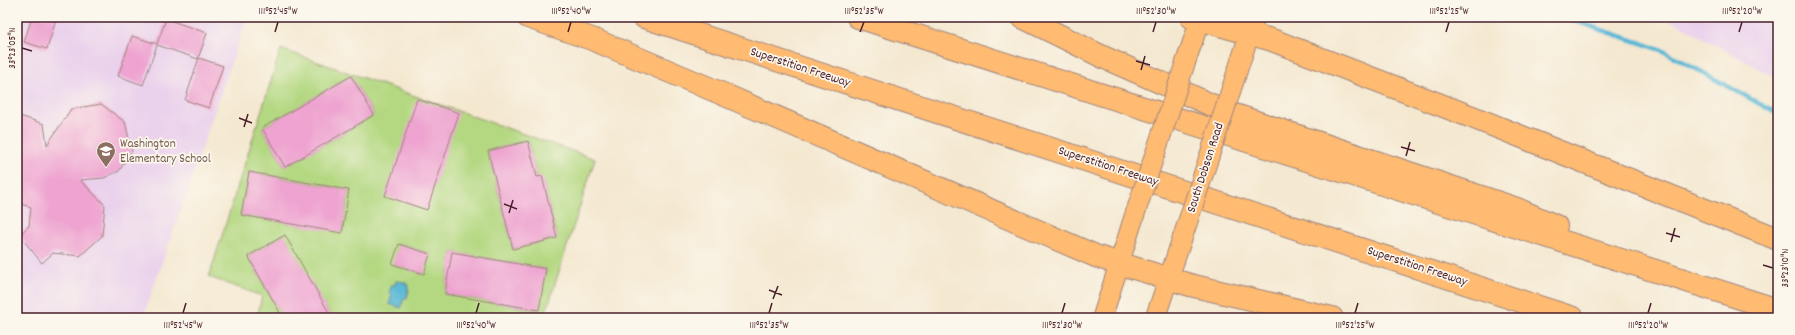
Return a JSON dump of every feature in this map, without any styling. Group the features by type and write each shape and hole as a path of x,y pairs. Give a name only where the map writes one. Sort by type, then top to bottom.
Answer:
{"highway":[{"path":"528,17 613,48 1098,257 1170,280 1332,318"},
{"name":"Superstition Freeway","path":"644,17 1573,318"},
{"path":"858,17 1778,310"},
{"path":"1022,17 1103,57 1232,114 1517,209 1677,278"},
{"path":"1197,18 1253,25 1465,114 1778,239"}],"main road":[{"path":"1102,318 1186,61 1197,18"},
{"name":"South Dobson Road","path":"1155,318 1170,280 1182,239 1253,25"}],"shaded area":[{"name":"Washington Elementary School","path":"17,17 247,17 143,318 17,318"},
{"path":"1659,17 1778,17 1778,79 1676,23"}],"green space":[{"path":"281,49 595,159 544,318 332,318 284,235 248,256 283,318 257,318 262,296 209,277","holes":["351,76 374,115 285,167 262,128","528,141 537,177 542,177 557,238 513,249 488,151","249,172 349,190 342,232 241,215","399,244 430,254 423,274 393,264","452,252 546,269 538,310 445,294","400,282 409,290 407,298 392,294"]}],"water":[{"path":"396,281 406,282 405,284 409,285 407,298 404,298 401,308 389,304 392,295 389,293 392,284 395,285"}],"building":[{"path":"32,17 57,17 47,49 24,42"},
{"path":"166,19 207,33 198,59 157,45 143,85 118,76 132,36 157,44"},
{"path":"199,58 223,66 209,108 185,100"},
{"path":"351,76 374,115 285,167 262,128"},
{"path":"417,99 459,113 427,210 385,196"},
{"path":"101,104 125,122 132,151 119,171 104,178 80,180 105,205 102,236 80,256 53,253 42,263 19,235 29,226 31,207 17,203 17,115 44,124 47,145 71,109"},
{"path":"528,141 537,177 542,176 557,238 513,249 488,151"},
{"path":"249,172 349,190 342,233 241,215"},
{"path":"285,235 332,318 283,318 248,256"},
{"path":"399,244 430,254 424,274 392,264"},
{"path":"452,252 546,269 539,310 445,294"}],"waterway":[{"path":"1563,17 1662,50 1778,114"}],"place":[{"name":"Washington Elementary School","path":"106,168"}]}
